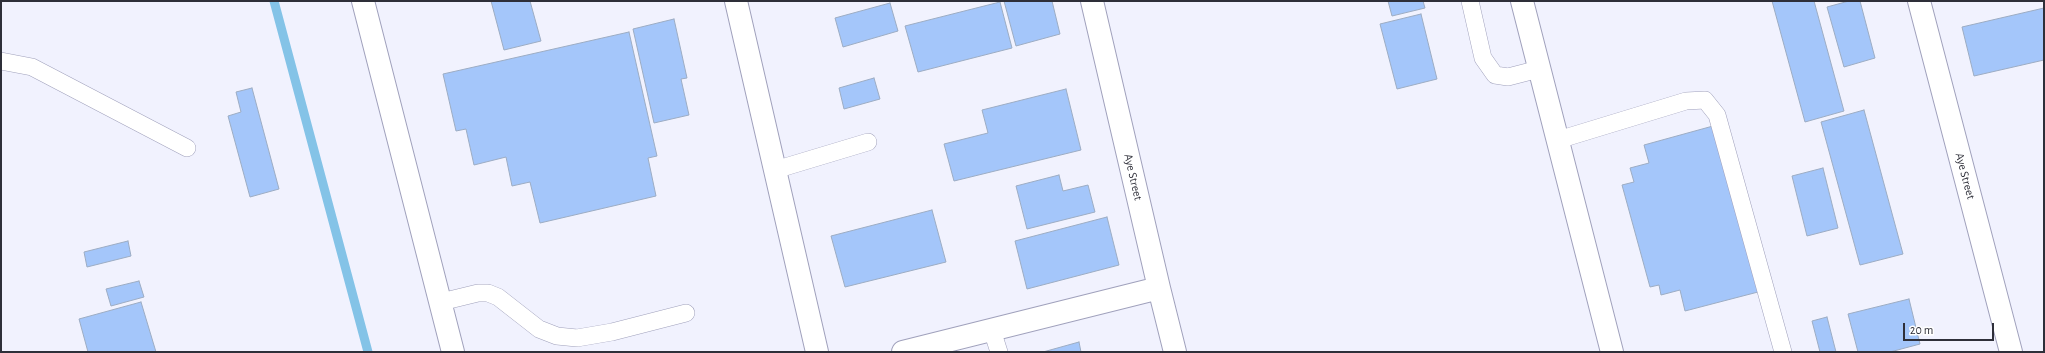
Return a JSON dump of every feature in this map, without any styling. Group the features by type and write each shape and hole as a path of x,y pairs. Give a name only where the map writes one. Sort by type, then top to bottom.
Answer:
{"street":[{"path":"363,1 453,352"},
{"path":"736,1 817,352"},
{"name":"Aye Street","path":"1092,1 1175,352"},
{"path":"1522,1 1612,352"},
{"name":"Aye Street","path":"1919,1 2011,352"},
{"path":"903,352 1159,288"}],"lane":[{"path":"1470,1 1483,58 1495,75 1508,77 1539,69"},
{"path":"1,61 32,67 187,148"},
{"path":"1558,140 1686,101 1704,100 1717,115 1783,352"},
{"path":"775,170 868,142"},
{"path":"440,302 478,293 488,294 498,297 539,328 557,336 577,338 612,332 686,313"},
{"path":"992,330 999,352"}],"building":[{"path":"491,1 530,1 541,41 504,50"},
{"path":"1004,1 1052,1 1060,34 1016,46"},
{"path":"1388,1 1423,1 1425,8 1392,16"},
{"path":"1772,1 1814,1 1844,111 1805,122"},
{"path":"1849,1 1860,1 1875,58 1844,67 1827,7"},
{"path":"1000,2 1012,48 918,72 905,26"},
{"path":"890,3 898,31 843,47 835,18"},
{"path":"2044,8 2044,60 1974,76 1962,27"},
{"path":"1421,14 1437,79 1397,89 1380,24"},
{"path":"674,19 687,78 681,79 689,115 654,123 633,29"},
{"path":"629,32 657,156 648,158 656,196 540,223 530,182 512,186 506,157 474,165 466,129 456,131 443,74"},
{"path":"874,78 880,99 844,109 839,88"},
{"path":"252,88 279,189 250,197 228,116 241,112 236,92"},
{"path":"1066,89 1081,150 954,181 944,144 988,133 982,110"},
{"path":"1864,110 1903,254 1860,265 1821,122"},
{"path":"1713,126 1758,292 1685,311 1680,290 1661,295 1659,285 1650,287 1622,185 1634,182 1630,168 1649,163 1644,145"},
{"path":"1823,168 1838,228 1807,236 1792,176"},
{"path":"1059,175 1063,191 1088,185 1095,212 1027,229 1016,186"},
{"path":"932,210 946,262 845,287 831,236"},
{"path":"1107,217 1119,265 1027,289 1015,241"},
{"path":"128,241 131,256 87,267 84,252"},
{"path":"139,281 144,297 111,306 106,289"},
{"path":"1909,299 1920,344 1890,352 1858,352 1848,314"},
{"path":"141,302 156,352 88,352 79,319"},
{"path":"1827,317 1836,352 1820,352 1812,321"},
{"path":"1079,342 1081,352 1043,352"}],"waterway":[{"path":"274,1 368,352"}]}
